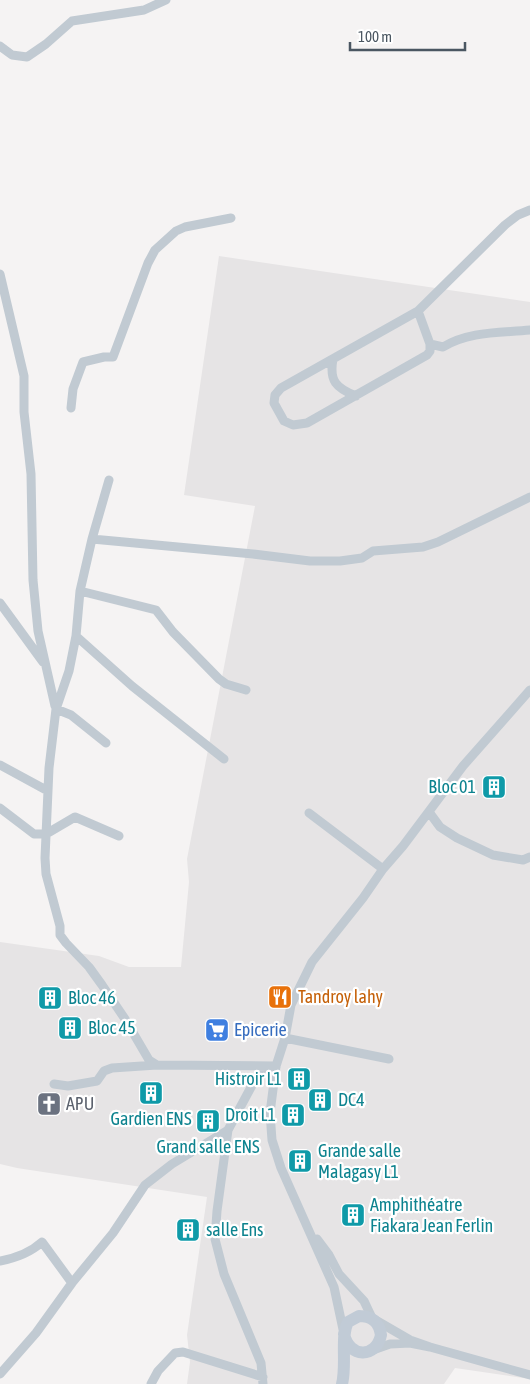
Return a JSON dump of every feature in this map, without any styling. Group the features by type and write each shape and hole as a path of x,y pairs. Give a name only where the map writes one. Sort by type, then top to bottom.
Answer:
{"main road":[{"path":"366,1316 372,1318 377,1323 381,1335 380,1341 371,1351 357,1361 344,1379 344,1334 348,1322 353,1318 366,1316"},
{"path":"344,1334 345,1342 356,1352 364,1353 371,1351"}],"street":[{"path":"0,46 12,54 27,57 46,44 72,21 144,10 166,0"},
{"path":"418,311 430,344 430,351 421,359 307,423 293,425 284,421 274,403 275,395 291,382 418,311 506,224 518,215 530,210"},
{"path":"72,408 73,388 83,362 113,357 148,263 155,250 176,231 185,227 231,218"},
{"path":"0,274 24,376 24,404 31,474 34,580 38,631 56,709"},
{"path":"430,344 443,347 473,334 530,330"},
{"path":"333,359 331,370 334,381 342,390 356,396"},
{"path":"109,480 80,590 76,636 69,672 56,709 49,768 46,874 60,926 60,935 89,967 125,1019 149,1060 157,1065"},
{"path":"92,540 253,554 310,561 340,561 362,558 373,551 423,547 438,542 530,497"},
{"path":"80,590 156,610 173,632 219,679 226,684 246,690"},
{"path":"0,603 45,664"},
{"path":"76,636 132,686 224,759"},
{"path":"344,1334 334,1287 281,1168 272,1140 270,1113 276,1066 285,1038 290,1005 312,962 463,766 530,690"},
{"path":"56,709 71,715 106,743"},
{"path":"0,764 48,791"},
{"path":"0,808 34,834 46,834 75,817 119,836"},
{"path":"429,812 440,827 457,838 494,855 523,860 530,857"},
{"path":"310,813 384,869"},
{"path":"285,1038 389,1059"},
{"path":"54,1084 68,1086 97,1081 104,1071 112,1068 157,1065 276,1066"},
{"path":"151,1384 158,1371 176,1353 183,1352 263,1381 261,1363 224,1274 215,1239 228,1130 256,1078 276,1066"},
{"path":"0,1374 36,1333 72,1283 113,1233 145,1185 172,1164 228,1130"},
{"path":"308,1226 329,1255 339,1274 364,1302 372,1318 410,1340 530,1375"},
{"path":"0,1261 15,1258 35,1248 42,1242 72,1283"},
{"path":"371,1351 397,1344 410,1343 430,1347"}],"shaded area":[{"path":"219,256 530,302 530,1379 455,1368 444,1384 187,1384 190,1362 187,1335 207,1197 0,1164 0,942 99,956 129,967 181,967 189,882 187,859 255,506 184,495"}],"place":[{"name":"Bloc 01","path":"494,787"},
{"name":"Tandroy lahy","path":"280,997"},
{"name":"Bloc 46","path":"50,998"},
{"name":"Bloc 45","path":"70,1028"},
{"name":"Epicerie","path":"217,1030"},
{"name":"Histroir L1","path":"299,1079"},
{"name":"Gardien ENS","path":"151,1093"},
{"name":"DC4","path":"320,1100"},
{"name":"APU","path":"49,1104"},
{"name":"Droit L1","path":"293,1115"},
{"name":"Grand salle ENS","path":"208,1121"},
{"name":"Grande salle Malagasy L1","path":"300,1161"},
{"name":"Amphithéatre Fiakara Jean Ferlin","path":"353,1215"},
{"name":"salle Ens","path":"188,1230"}]}
